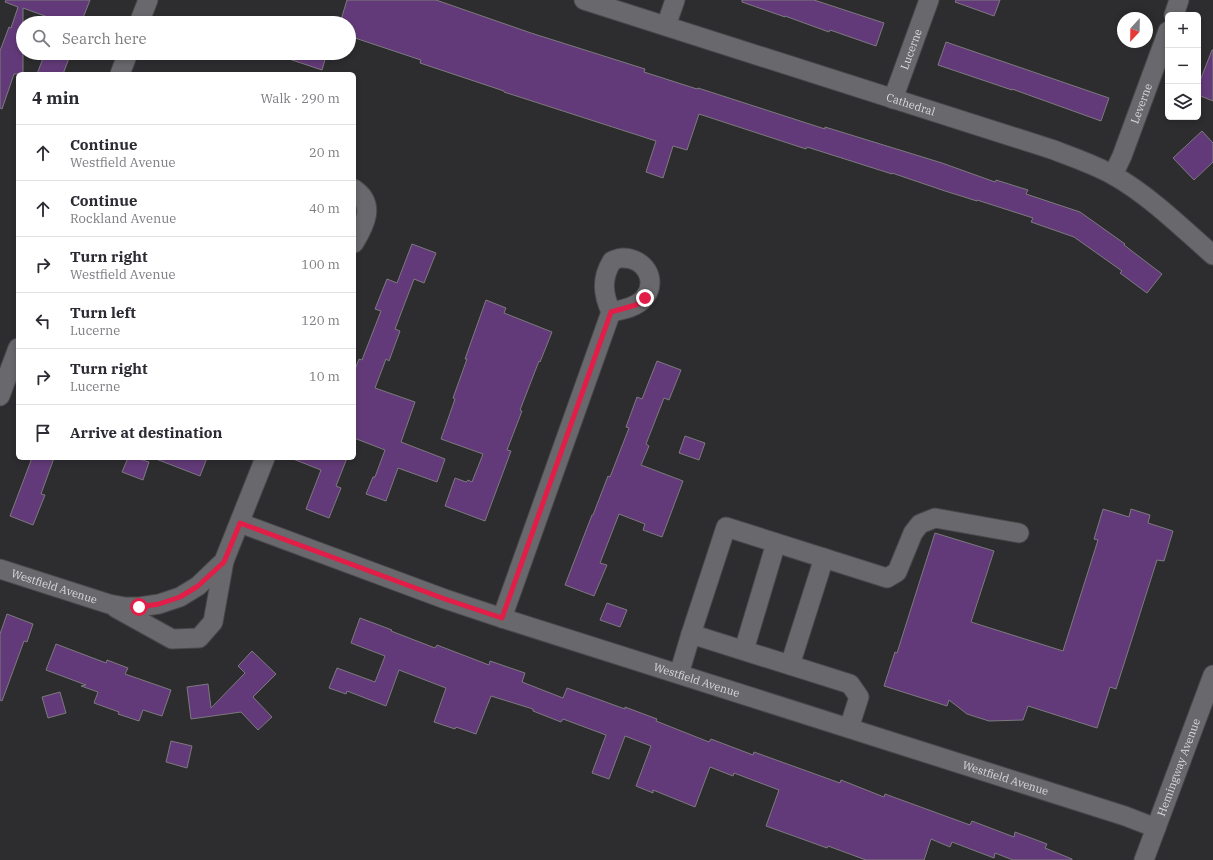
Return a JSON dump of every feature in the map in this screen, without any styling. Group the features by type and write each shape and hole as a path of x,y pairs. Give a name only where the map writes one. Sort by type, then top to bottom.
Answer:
{"street":[{"path":"142,16 148,0"},
{"name":"Cathedral","path":"584,0 1051,149 1085,162 1113,175 1144,195 1213,255"},
{"path":"666,26 675,0"},
{"name":"Lucerne","path":"893,99 929,0"},
{"path":"1175,12 1179,0"},
{"name":"Leverne","path":"1113,175 1122,156 1165,39"},
{"path":"121,72 125,60"},
{"path":"356,190 365,203 367,214 364,227 356,240"},
{"path":"502,618 611,312"},
{"path":"0,396 16,353"},
{"path":"224,562 264,460"},
{"path":"679,674 726,527 887,578 897,572 913,533 920,524 935,518 1019,534"},
{"name":"Westfield Avenue","path":"240,523 445,599 502,618 1125,816 1156,828"},
{"path":"744,650 776,543"},
{"path":"790,665 824,558"},
{"name":"Westfield Avenue","path":"0,569 109,604 125,607 139,607 159,604 180,597 198,586 224,562"},
{"name":"Westfield Avenue","path":"109,604 172,639 199,638 213,622 224,562"},
{"path":"691,634 850,684 859,697 849,728"},
{"name":"Hemingway Avenue","path":"1144,860 1213,675"}],"building":[{"path":"6,0 90,0 84,16 45,16 23,8 23,16 16,16 16,60 23,60 23,72 16,72 16,74 14,74 2,109 0,108 0,51 9,27 11,28 18,7 5,2"},
{"path":"347,0 436,0 531,33 645,69 644,72 825,129 825,127 942,163 995,182 996,180 1028,190 1026,194 1080,212 1125,244 1124,245 1162,274 1147,293 1120,273 1122,271 1074,237 1031,222 1033,218 807,147 806,149 699,114 687,150 673,146 663,178 646,172 656,141 504,92 420,63 421,60 356,38 356,16 342,16"},
{"path":"742,0 814,0 884,23 876,46 830,30 829,32 785,17 742,2"},
{"path":"956,0 1000,0 994,16 955,2"},
{"path":"946,42 1109,98 1101,121 1012,89 938,65"},
{"path":"1213,50 1213,101 1201,96 1201,78"},
{"path":"42,60 68,60 64,72 38,72"},
{"path":"292,60 325,60 322,70"},
{"path":"1202,131 1213,143 1213,162 1194,180 1173,158"},
{"path":"412,244 436,253 424,283 414,279 395,329 400,331 389,361 386,359 375,388 415,402 401,442 445,459 437,482 398,468 386,501 366,494 373,477 375,477 385,450 356,439 356,367 359,359 362,360 381,311 375,309 387,279 397,283"},
{"path":"486,300 506,308 504,313 552,332 520,410 522,411 507,450 511,451 485,521 445,506 455,478 466,482 468,480 472,482 483,454 441,439 455,399 453,398 467,359 465,359"},
{"path":"657,361 681,370 669,400 664,398 646,444 649,446 641,465 683,481 662,537 643,530 645,524 619,514 600,563 607,565 594,596 565,585 592,515 608,476 610,477 629,428 626,427 637,397 642,399"},
{"path":"685,436 705,443 699,460 679,453"},
{"path":"31,460 53,460 41,494 45,495 33,525 10,516"},
{"path":"127,460 142,460 149,462 143,480 122,472"},
{"path":"159,460 206,460 200,476"},
{"path":"296,460 346,460 336,486 341,488 329,518 306,509 321,470"},
{"path":"1103,509 1129,517 1131,509 1150,515 1148,523 1173,531 1164,561 1157,560 1116,689 1110,687 1097,728 1028,706 1023,720 989,721 967,714 949,700 947,706 884,686 895,652 897,653 935,533 994,551 971,622 1063,651 1098,540 1094,539"},
{"path":"607,603 627,610 620,627 600,620"},
{"path":"7,614 33,624 27,642 24,641 2,701 0,700 0,634"},
{"path":"360,618 435,648 437,645 489,665 490,661 525,673 522,682 563,698 567,688 657,719 656,721 709,742 711,739 753,755 754,752 840,783 841,780 884,797 885,794 970,825 972,821 1014,837 1015,832 1047,844 1045,848 1072,860 1013,860 995,853 994,858 952,842 950,847 931,839 924,860 866,860 766,826 779,790 734,773 733,776 710,767 695,807 653,790 653,793 636,786 651,746 625,736 609,779 592,773 606,735 563,719 561,722 533,711 533,709 491,696 476,734 456,727 455,729 434,722 446,688 399,670 386,706 347,691 346,694 329,688 337,668 375,682 385,656 351,643"},
{"path":"56,644 106,663 107,660 128,668 125,674 171,690 162,716 143,710 139,721 118,714 119,712 94,703 98,692 81,686 86,685 46,670"},
{"path":"252,651 276,674 253,697 272,717 258,730 241,712 191,719 187,687 208,684 211,708 245,673 238,666"},
{"path":"60,692 66,713 48,718 42,697"},
{"path":"171,741 192,746 187,768 166,762"}],"route":[{"path":"139,607 159,604 180,597 198,586 224,562 240,523 445,599 502,618 611,312 636,305 645,298"}]}
